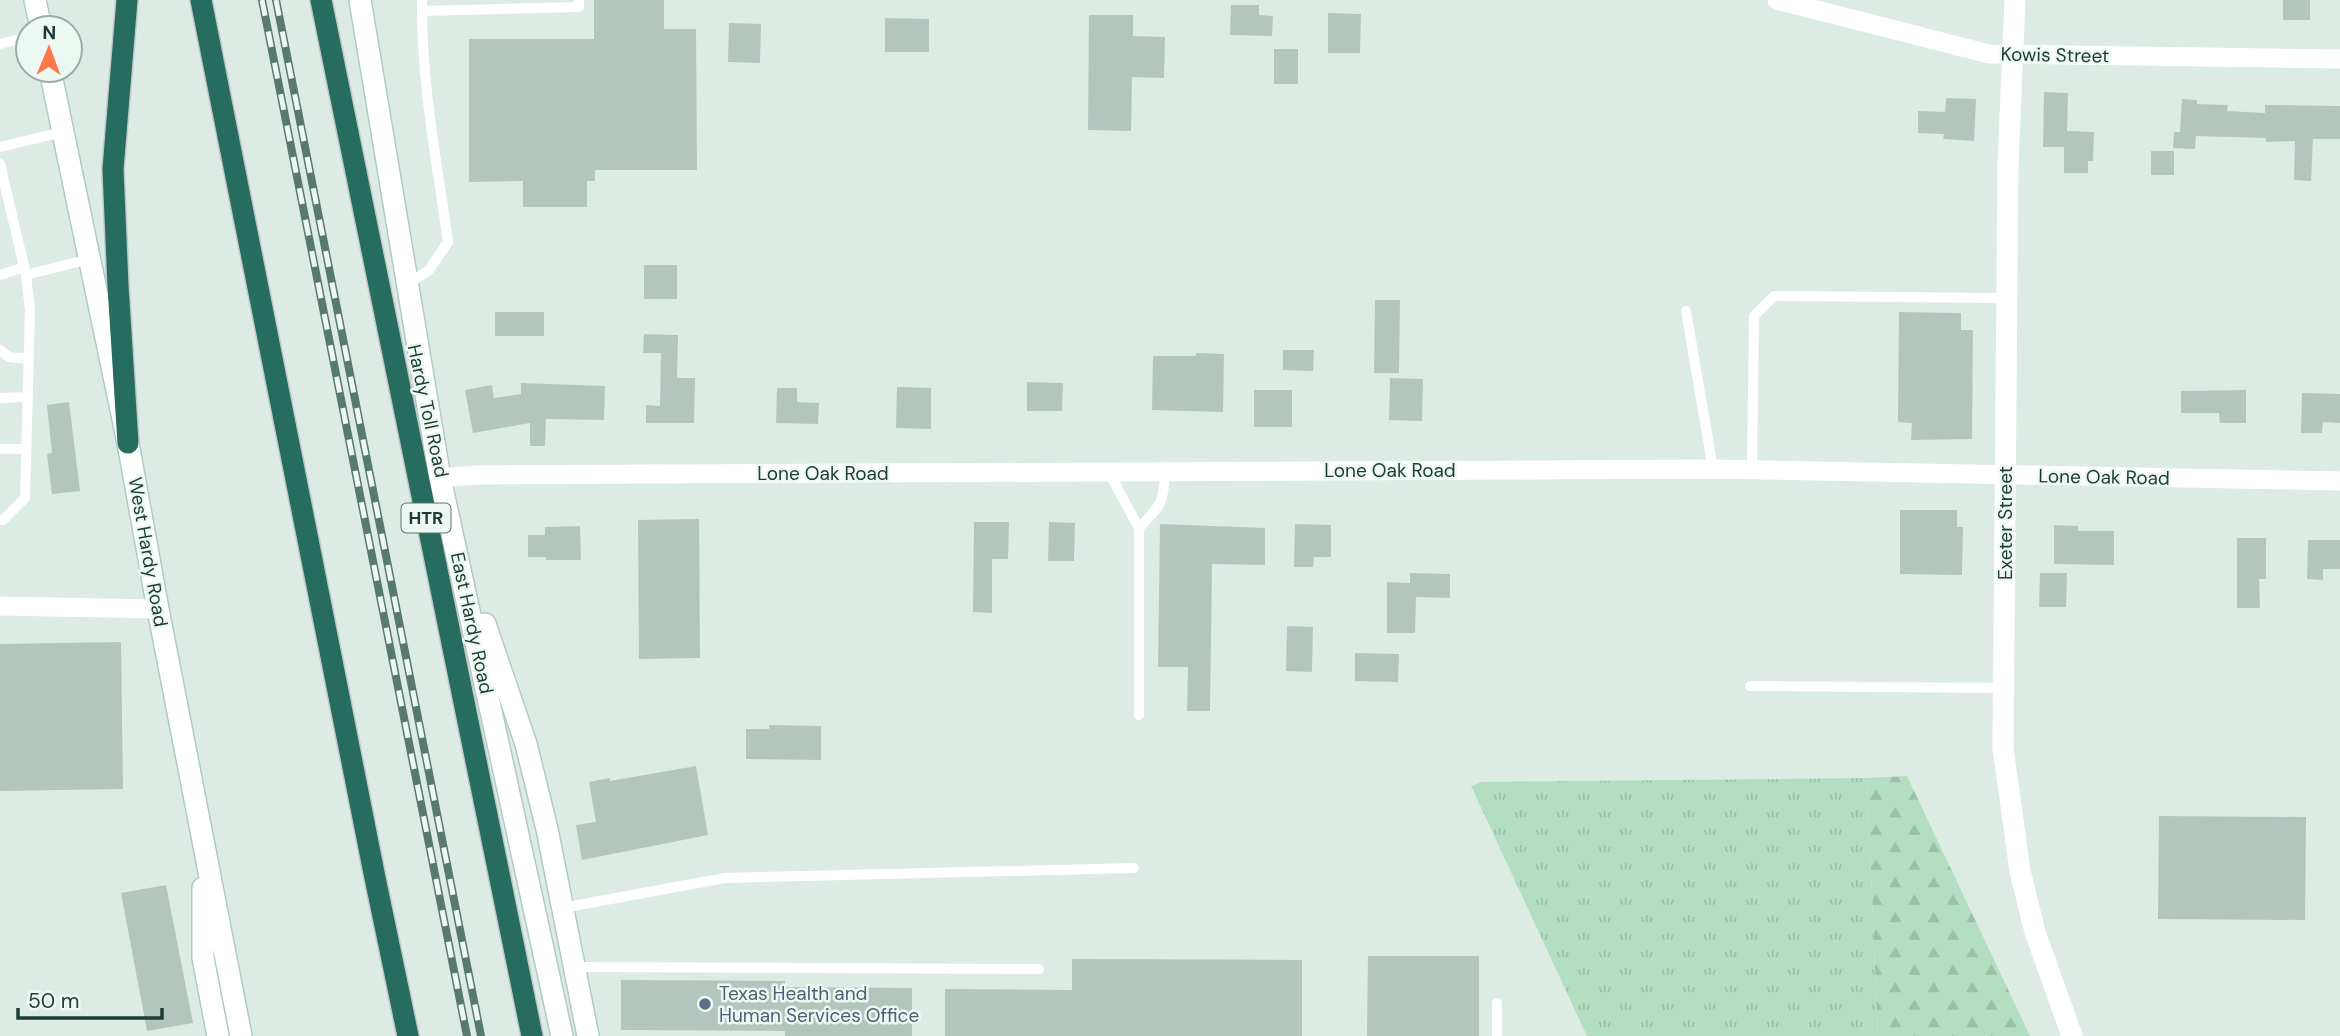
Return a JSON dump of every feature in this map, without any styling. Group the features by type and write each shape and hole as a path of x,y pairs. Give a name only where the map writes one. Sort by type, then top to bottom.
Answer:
{"highway":[{"path":"127,0 113,169 128,443"},
{"path":"201,0 408,1036"},
{"name":"Hardy Toll Road","path":"321,0 532,1036"}],"main road":[{"name":"East Hardy Road","path":"360,0 440,478 562,1036"},
{"name":"Exeter Street","path":"2015,0 2011,54 2007,298 2003,748 2020,871 2035,932 2072,1036"},
{"name":"West Hardy Road","path":"53,84 128,443 241,1036"},
{"path":"440,478 496,661 526,744 547,829 588,1036"},
{"path":"203,833 203,958 218,1036"}],"street":[{"name":"Kowis Street","path":"1777,0 1989,54 2340,59"},
{"name":"Lone Oak Road","path":"440,478 505,475 1165,470 1713,469 2340,481"},
{"path":"0,606 158,609"}],"lane":[{"path":"408,285 429,270 448,242 426,96 422,5 579,7 579,0"},
{"path":"0,147 63,132"},
{"path":"0,163 25,271 30,310 25,498 0,520"},
{"path":"0,275 90,259"},
{"path":"1752,470 1754,316 1774,296 2007,298"},
{"path":"1686,311 1713,469"},
{"path":"0,351 9,357 29,359"},
{"path":"0,398 28,397"},
{"path":"0,449 26,449"},
{"path":"1139,527 1161,503 1164,496 1165,470"},
{"path":"1107,471 1139,527 1139,715"},
{"path":"1750,686 2004,688"},
{"path":"561,908 725,878 1134,868"},
{"path":"573,967 1039,969"},
{"path":"1497,1003 1497,1036"}],"green space":[{"path":"1907,776 2030,1036 1878,1036 1867,778"},
{"path":"1867,778 1878,1036 1587,1036 1471,786 1482,782"}],"building":[{"path":"594,0 664,0 664,29 696,29 697,170 595,170 595,181 587,181 587,207 523,207 523,181 469,182 469,39 594,39"},
{"path":"2283,0 2310,0 2310,20 2283,20"},
{"path":"1231,5 1259,5 1259,15 1273,16 1272,36 1230,35"},
{"path":"1328,13 1361,14 1360,53 1328,53"},
{"path":"1089,15 1133,15 1133,36 1165,37 1164,78 1132,77 1131,131 1088,130"},
{"path":"885,18 929,19 929,52 885,52"},
{"path":"729,23 761,24 760,63 728,62"},
{"path":"1274,49 1298,49 1298,84 1274,84"},
{"path":"2044,92 2068,93 2067,131 2094,132 2093,161 2088,161 2088,173 2064,173 2064,147 2043,147"},
{"path":"1946,98 1976,99 1974,141 1943,139 1944,134 1918,133 1918,111 1945,112"},
{"path":"2182,99 2197,100 2197,104 2228,105 2227,111 2265,113 2265,105 2340,106 2340,139 2313,139 2311,181 2294,180 2295,141 2266,142 2266,138 2196,136 2195,149 2173,148 2174,132 2180,132"},
{"path":"2151,151 2174,151 2174,175 2151,175"},
{"path":"644,265 677,265 677,299 644,299"},
{"path":"1375,300 1400,300 1399,373 1374,373"},
{"path":"495,312 544,312 544,336 495,336"},
{"path":"1899,312 1961,313 1961,330 1973,330 1972,439 1911,440 1912,423 1898,422"},
{"path":"644,334 678,335 677,378 695,378 694,423 646,423 646,405 660,406 661,353 643,353"},
{"path":"1283,350 1314,350 1313,371 1283,370"},
{"path":"1196,353 1224,354 1223,412 1152,410 1153,356 1196,356"},
{"path":"1390,378 1423,379 1422,421 1389,420"},
{"path":"1027,382 1063,383 1062,411 1027,411"},
{"path":"521,383 605,386 604,420 546,419 545,446 530,446 530,423 473,433 465,390 492,385 494,398 521,394"},
{"path":"897,387 931,388 931,429 896,428"},
{"path":"777,388 797,388 797,402 819,403 818,424 776,423"},
{"path":"1254,390 1292,390 1292,427 1254,427"},
{"path":"2246,390 2246,423 2220,423 2219,413 2181,413 2181,391"},
{"path":"2302,393 2340,394 2340,423 2323,422 2322,433 2301,433"},
{"path":"69,402 80,491 52,494 47,454 52,453 47,405"},
{"path":"1900,510 1957,510 1957,527 1963,527 1962,575 1900,574"},
{"path":"699,519 700,658 639,659 638,520"},
{"path":"974,522 1009,522 1008,559 992,559 992,613 973,612"},
{"path":"1049,522 1075,523 1074,561 1048,561"},
{"path":"1160,524 1265,528 1265,565 1212,564 1210,711 1187,711 1188,667 1158,667"},
{"path":"1295,524 1331,525 1331,557 1314,557 1313,567 1294,567"},
{"path":"2054,525 2078,526 2078,531 2114,531 2114,565 2054,564"},
{"path":"580,526 581,560 528,557 528,535 545,535 545,527"},
{"path":"2237,538 2266,538 2266,579 2259,579 2260,608 2237,608"},
{"path":"2308,540 2340,540 2340,569 2323,569 2323,580 2307,579"},
{"path":"1410,573 1450,574 1450,598 1416,597 1415,633 1387,633 1387,582 1410,583"},
{"path":"2040,573 2067,573 2066,607 2039,607"},
{"path":"1287,626 1313,627 1312,672 1286,671"},
{"path":"121,642 123,789 0,791 0,644"},
{"path":"1355,653 1399,654 1398,682 1355,681"},
{"path":"769,725 821,726 821,760 746,759 746,729 769,729"},
{"path":"696,766 708,835 582,860 576,825 596,822 589,782 610,778 610,781"},
{"path":"2159,816 2306,817 2305,920 2158,919"},
{"path":"166,885 193,1023 147,1031 121,893"},
{"path":"1368,956 1479,956 1479,1036 1367,1036"},
{"path":"1072,959 1302,960 1302,1036 945,1036 945,989 1072,990"},
{"path":"621,980 785,981 785,987 912,988 912,1036 785,1036 785,1031 621,1030"}],"railway":[{"path":"262,0 467,1036"},
{"path":"276,0 481,1036"}],"place":[{"name":"Texas Health and Human Services Office","path":"705,1004"}]}
